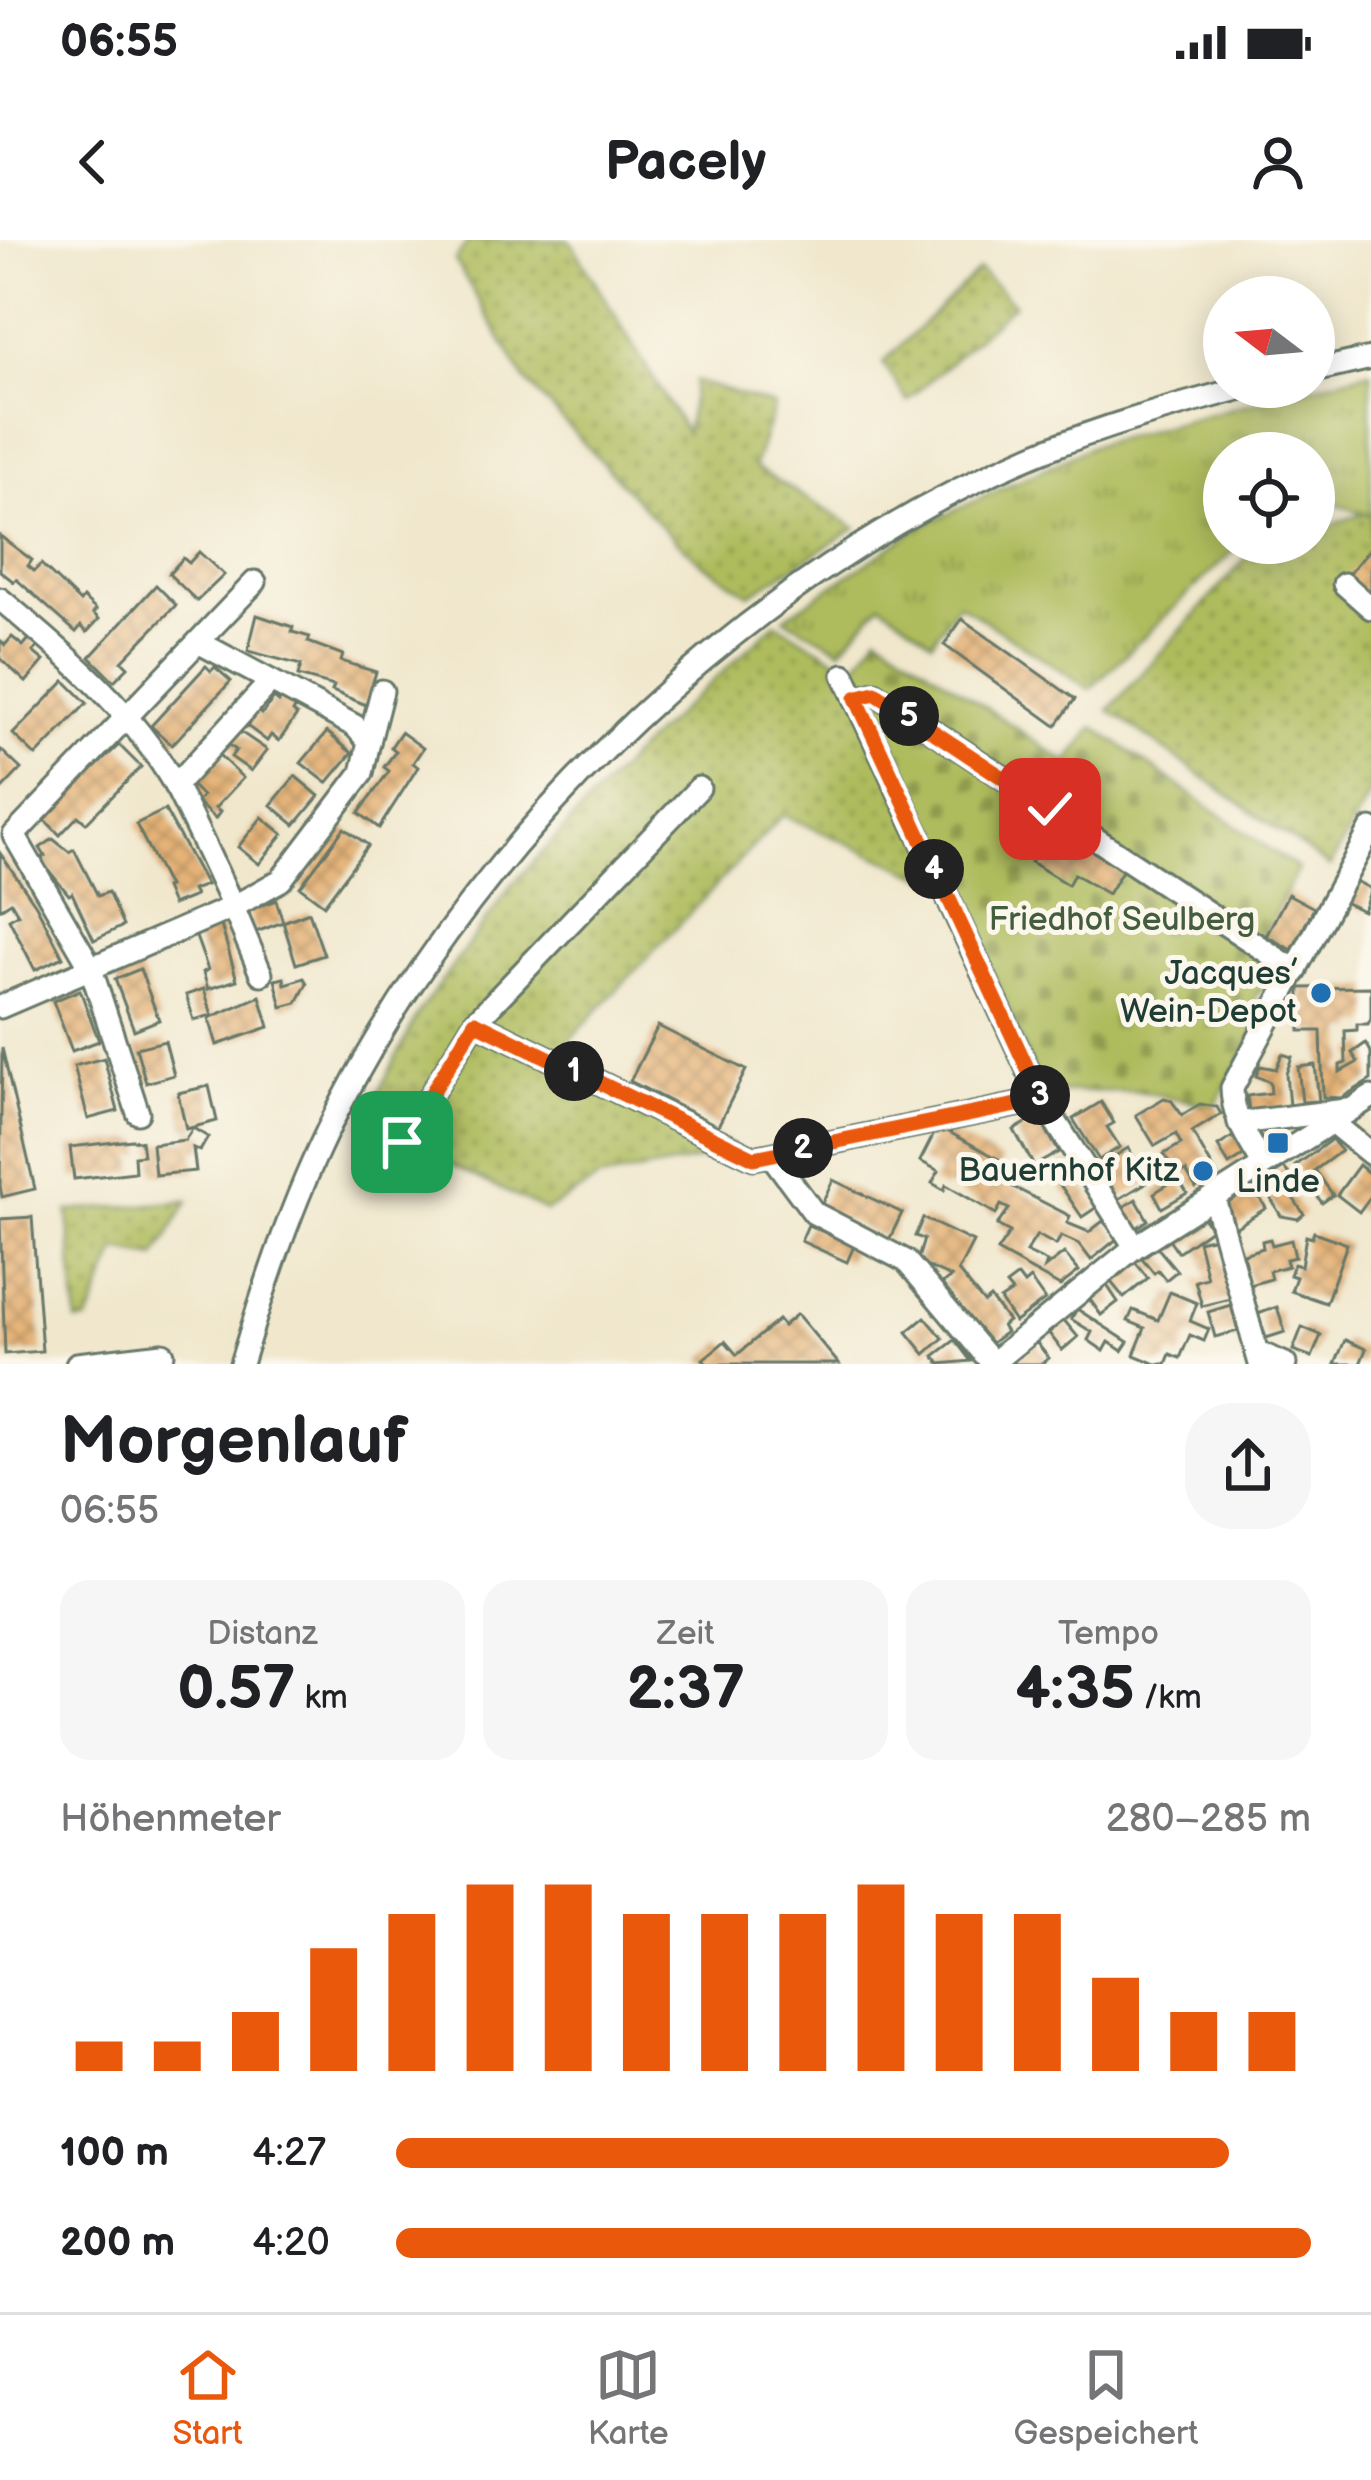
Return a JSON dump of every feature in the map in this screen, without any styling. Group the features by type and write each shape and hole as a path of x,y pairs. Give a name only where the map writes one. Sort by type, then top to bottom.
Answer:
{"street":[{"path":"1335,366 1371,358"},
{"path":"242,1364 312,1162 395,1011 488,880 624,730 756,616 884,533 1039,452 1203,400"},
{"path":"138,1113 91,966 14,835 255,582"},
{"path":"1344,584 1371,608"},
{"path":"0,599 71,659 128,719 175,786 261,974"},
{"path":"200,643 356,726 369,742"},
{"path":"844,675 1042,1100 1135,1247"},
{"path":"175,786 271,681"},
{"path":"0,1007 233,907 280,880 362,773 382,691"},
{"path":"856,698 875,693 1296,970"},
{"path":"402,1142 475,1022 699,788"},
{"path":"1263,1164 1232,1105 1232,1088 1371,829"},
{"path":"475,1022 762,1156 814,1213 906,1261 992,1364 1135,1247 1362,1103"},
{"path":"762,1156 1042,1100"},
{"path":"1240,1124 1362,1103"},
{"path":"1332,1122 1371,1154"},
{"path":"1214,1198 1258,1358 1285,1364"},
{"path":"77,1364 163,1354"}],"green space":[{"path":"469,240 570,240 686,433 695,381 774,406 754,467 856,528 750,594 700,562 525,380 455,260"},
{"path":"979,270 1014,304 907,401 883,363"},
{"path":"1371,371 1371,515 1335,504 1335,432 1203,432 1203,564 1219,564 1090,689 958,603 932,641 881,603 841,649 784,618 920,527 1094,445 1232,408 1335,408 1335,381"},
{"path":"1363,513 1371,515 1371,791 1330,867 1109,710 1241,564 1335,564 1335,523"},
{"path":"776,623 854,669 869,692 957,891 783,815 556,1054 740,1152 599,1179 546,1211 364,1122 419,1012 512,885 641,747"},
{"name":"Friedhof Seulberg","path":"878,634 1067,763 1094,727 1298,869 1263,936 1291,952 1283,971 1275,967 1253,1001 1265,1014 1215,1106 1139,1091 1043,1092 911,782 854,669"},
{"path":"188,1201 156,1257 117,1250 88,1321 77,1322 68,1211"}],"building":[{"path":"0,536 32,560 28,566 34,571 41,564 80,602 83,598 96,610 93,613 99,619 87,632 81,626 76,632 16,579 0,571"},
{"path":"1371,547 1371,599 1346,577"},
{"path":"199,552 224,575 197,601 169,574 183,558 189,563"},
{"path":"156,585 176,605 122,661 128,667 114,681 90,657"},
{"path":"257,615 293,627 292,632 310,637 308,642 343,655 341,661 376,672 366,705 332,691 334,686 298,676 301,665 248,651"},
{"path":"962,619 1075,699 1056,726 944,645"},
{"path":"12,637 23,646 29,639 38,647 33,652 44,661 26,682 0,658 0,640 5,645"},
{"path":"206,666 211,671 215,667 231,681 172,745 151,726"},
{"path":"65,681 87,703 36,756 13,734"},
{"path":"283,696 298,703 293,712 297,715 279,741 271,735 267,741 247,726 258,711 262,714 274,698 279,702"},
{"path":"327,732 352,753 327,783 301,763"},
{"path":"401,732 423,748 413,763 418,767 379,828 359,813 389,771 384,767 396,751 391,747"},
{"path":"237,733 267,750 251,771 231,757 236,750 229,745"},
{"path":"119,745 141,767 86,823 78,816 60,835 42,817"},
{"path":"0,749 21,769 0,791"},
{"path":"218,754 243,778 215,808 220,812 215,819 197,802 202,796 191,785"},
{"path":"295,776 319,796 295,825 271,805"},
{"path":"165,810 206,885 192,890 195,896 172,905 168,887 136,824"},
{"path":"262,817 283,834 259,864 238,847"},
{"path":"1053,827 1125,866 1108,894 1074,874 1068,885 1031,862"},
{"path":"344,828 368,845 324,905 300,887"},
{"path":"53,839 69,852 74,849 98,896 108,892 123,926 94,940 72,893 40,860 45,856 40,848"},
{"path":"0,853 36,905 63,957 35,970 9,919 18,914 11,902 0,909"},
{"path":"1354,880 1371,889 1363,911 1344,902"},
{"path":"1288,894 1314,908 1292,950 1266,936"},
{"path":"276,900 283,922 256,932 248,910"},
{"path":"309,912 324,955 296,964 283,922"},
{"path":"221,925 237,980 208,989 203,972 208,970 195,934"},
{"path":"140,969 159,1020 134,1030 115,979"},
{"path":"284,978 285,984 304,978 307,983 297,1003 282,1007 275,980"},
{"path":"1371,987 1371,1018 1368,1024 1357,1024 1357,1030 1345,1031 1346,1063 1340,1065 1340,1072 1358,1062 1352,1053 1366,1043 1371,1052 1371,1080 1341,1098 1323,1097 1321,1031 1300,1031 1300,988"},
{"path":"204,989 212,1015 194,1020 186,995"},
{"path":"80,990 99,1041 72,1051 53,1001"},
{"path":"260,996 269,1027 217,1045 209,1018"},
{"path":"658,1026 746,1070 718,1126 630,1081"},
{"path":"165,1041 174,1075 146,1083 136,1048"},
{"path":"2,1048 35,1189 2,1197 0,1186"},
{"path":"1282,1054 1292,1057 1286,1074 1289,1106 1249,1111 1247,1096 1271,1093 1270,1082 1256,1076 1260,1066 1276,1069"},
{"path":"104,1058 118,1111 88,1119 74,1066"},
{"path":"1315,1065 1319,1101 1302,1102 1298,1067"},
{"path":"209,1086 217,1121 186,1129 178,1093"},
{"path":"1164,1098 1182,1115 1200,1104 1217,1107 1221,1114 1192,1132 1217,1175 1196,1188 1186,1171 1177,1176 1164,1154 1181,1144 1176,1134 1155,1146 1136,1115"},
{"path":"1101,1102 1114,1123 1107,1127 1120,1147 1099,1160 1073,1119"},
{"path":"1038,1116 1059,1152 1034,1166 1014,1130"},
{"path":"938,1126 1002,1161 994,1177 1070,1216 1067,1223 1089,1232 1103,1221 1118,1238 1091,1260 1079,1244 1061,1236 1056,1245 1037,1235 1026,1252 1047,1262 1045,1268 1064,1253 1079,1271 1060,1286 997,1251 1010,1232 997,1225 1009,1209 1001,1205 996,1214 946,1185 944,1190 932,1183 939,1171 920,1161"},
{"path":"193,1128 208,1137 200,1151 193,1148 196,1171 155,1175 152,1144 185,1140"},
{"path":"1237,1134 1248,1153 1229,1165 1218,1146"},
{"path":"1332,1139 1341,1151 1315,1170 1333,1195 1322,1203 1295,1166"},
{"path":"141,1141 143,1155 134,1156 135,1172 74,1179 70,1147"},
{"path":"1128,1148 1149,1181 1119,1199 1099,1166"},
{"path":"1067,1162 1097,1207 1082,1217 1052,1173"},
{"path":"1359,1165 1371,1175 1371,1196 1359,1212 1337,1195"},
{"path":"1284,1168 1296,1183 1287,1189 1304,1214 1298,1219 1281,1216 1261,1182"},
{"path":"1178,1178 1187,1193 1162,1208 1154,1193"},
{"path":"833,1180 902,1213 889,1240 820,1207"},
{"path":"1251,1184 1266,1208 1235,1228 1227,1201"},
{"path":"1136,1199 1148,1220 1135,1229 1122,1208"},
{"path":"1202,1216 1211,1229 1178,1252 1169,1239"},
{"path":"32,1217 42,1351 5,1354 0,1219"},
{"path":"923,1218 973,1242 958,1271 984,1303 990,1298 1008,1321 1002,1326 1006,1332 990,1344 942,1284 951,1277 917,1262 924,1239 915,1236"},
{"path":"808,1225 854,1246 847,1262 801,1241"},
{"path":"1314,1232 1347,1244 1326,1303 1291,1291 1294,1264 1301,1266 1306,1236 1312,1238"},
{"path":"1216,1237 1231,1299 1202,1306 1195,1281 1207,1278 1198,1241"},
{"path":"1270,1239 1272,1245 1291,1240 1295,1257 1286,1259 1288,1266 1269,1271 1271,1279 1250,1285 1243,1254 1263,1248 1262,1241"},
{"path":"1157,1247 1177,1271 1166,1280 1142,1258"},
{"path":"1135,1262 1148,1278 1124,1298 1111,1282"},
{"path":"1018,1276 1024,1284 1030,1279 1045,1300 1015,1322 1000,1300 1012,1292 1006,1285"},
{"path":"1106,1284 1118,1302 1101,1315 1088,1297"},
{"path":"1170,1292 1197,1303 1190,1321 1209,1329 1204,1341 1190,1335 1180,1358 1170,1354 1166,1364 1156,1364 1134,1355 1145,1328 1128,1321 1133,1310 1158,1320"},
{"path":"1231,1305 1238,1331 1215,1337 1208,1312"},
{"path":"1277,1307 1285,1332 1266,1338 1258,1314"},
{"path":"1077,1309 1128,1342 1122,1351 1109,1342 1104,1351 1088,1340 1092,1332 1071,1319"},
{"path":"797,1314 839,1364 708,1364 703,1359 725,1341 737,1355 778,1320 783,1326"},
{"path":"925,1317 943,1338 925,1354 907,1332"},
{"path":"1063,1319 1078,1337 1062,1350 1048,1332"},
{"path":"1302,1327 1321,1335 1312,1357 1293,1350"},
{"path":"955,1340 971,1361 940,1364 934,1356"},
{"path":"1345,1340 1366,1349 1360,1364 1335,1364"},
{"path":"1036,1342 1049,1358 1042,1364 1010,1364"}],"place":[{"name":"Jacques’ Wein-Depot","path":"1321,993"},
{"name":"Linde","path":"1278,1143"},
{"name":"Bauernhof Kitz","path":"1203,1171"}],"route":[{"path":"402,1142 475,1022 754,1158 1042,1100 856,698 875,693 1050,809"}]}
